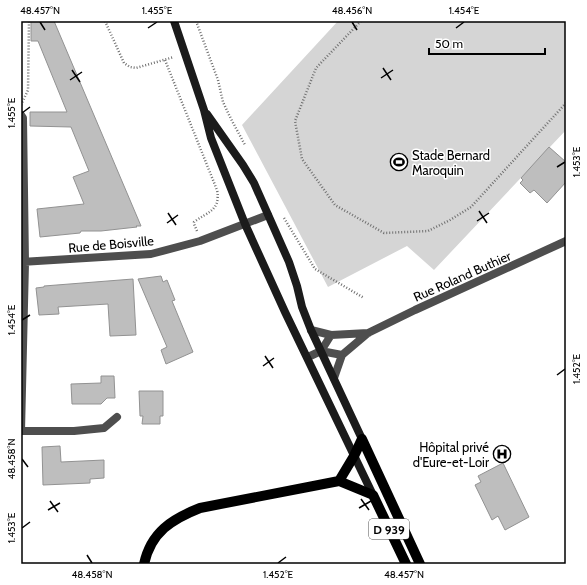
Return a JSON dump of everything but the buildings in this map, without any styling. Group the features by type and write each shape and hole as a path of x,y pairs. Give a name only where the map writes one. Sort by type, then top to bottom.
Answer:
{"main road":[{"name":"D 939","path":"174,21 204,110 211,138 245,224 406,564"},
{"name":"D 939","path":"204,110 254,183 289,262 302,308 311,330 420,564"},
{"path":"339,480 354,456 362,439"},
{"path":"144,564 150,546 158,534 170,523 183,515 200,508 339,480 373,495"}],"street":[{"path":"21,115 23,118 21,431 74,431 104,428 117,417"},
{"name":"Rue de Boisville","path":"23,262 151,254 200,241 268,215"},
{"name":"Rue Roland Buthier","path":"342,356 368,333 566,242"},
{"name":"Rue Roland Buthier","path":"311,330 331,335 368,333"},
{"path":"308,357 321,351 331,335"},
{"path":"321,351 342,356 334,378"}],"path":[{"path":"21,105 28,90 30,21"},
{"path":"105,21 124,63 130,68 142,67 165,60 217,190 218,198 214,208 206,216 194,222 200,241"},
{"path":"196,21 218,80 223,102 230,119 245,146"},
{"path":"361,21 316,68 295,121 302,159 335,205 384,233 428,231 471,207 566,103"},
{"path":"280,213 315,269 364,298"}],"shaded area":[{"name":"Stade Bernard Maroquin","path":"338,21 566,21 566,130 434,270 407,246 328,287 242,125"}],"place":[{"name":"Stade Bernard Maroquin","path":"399,162"},
{"name":"Hôpital privé d'Eure-et-Loir","path":"502,454"}]}
